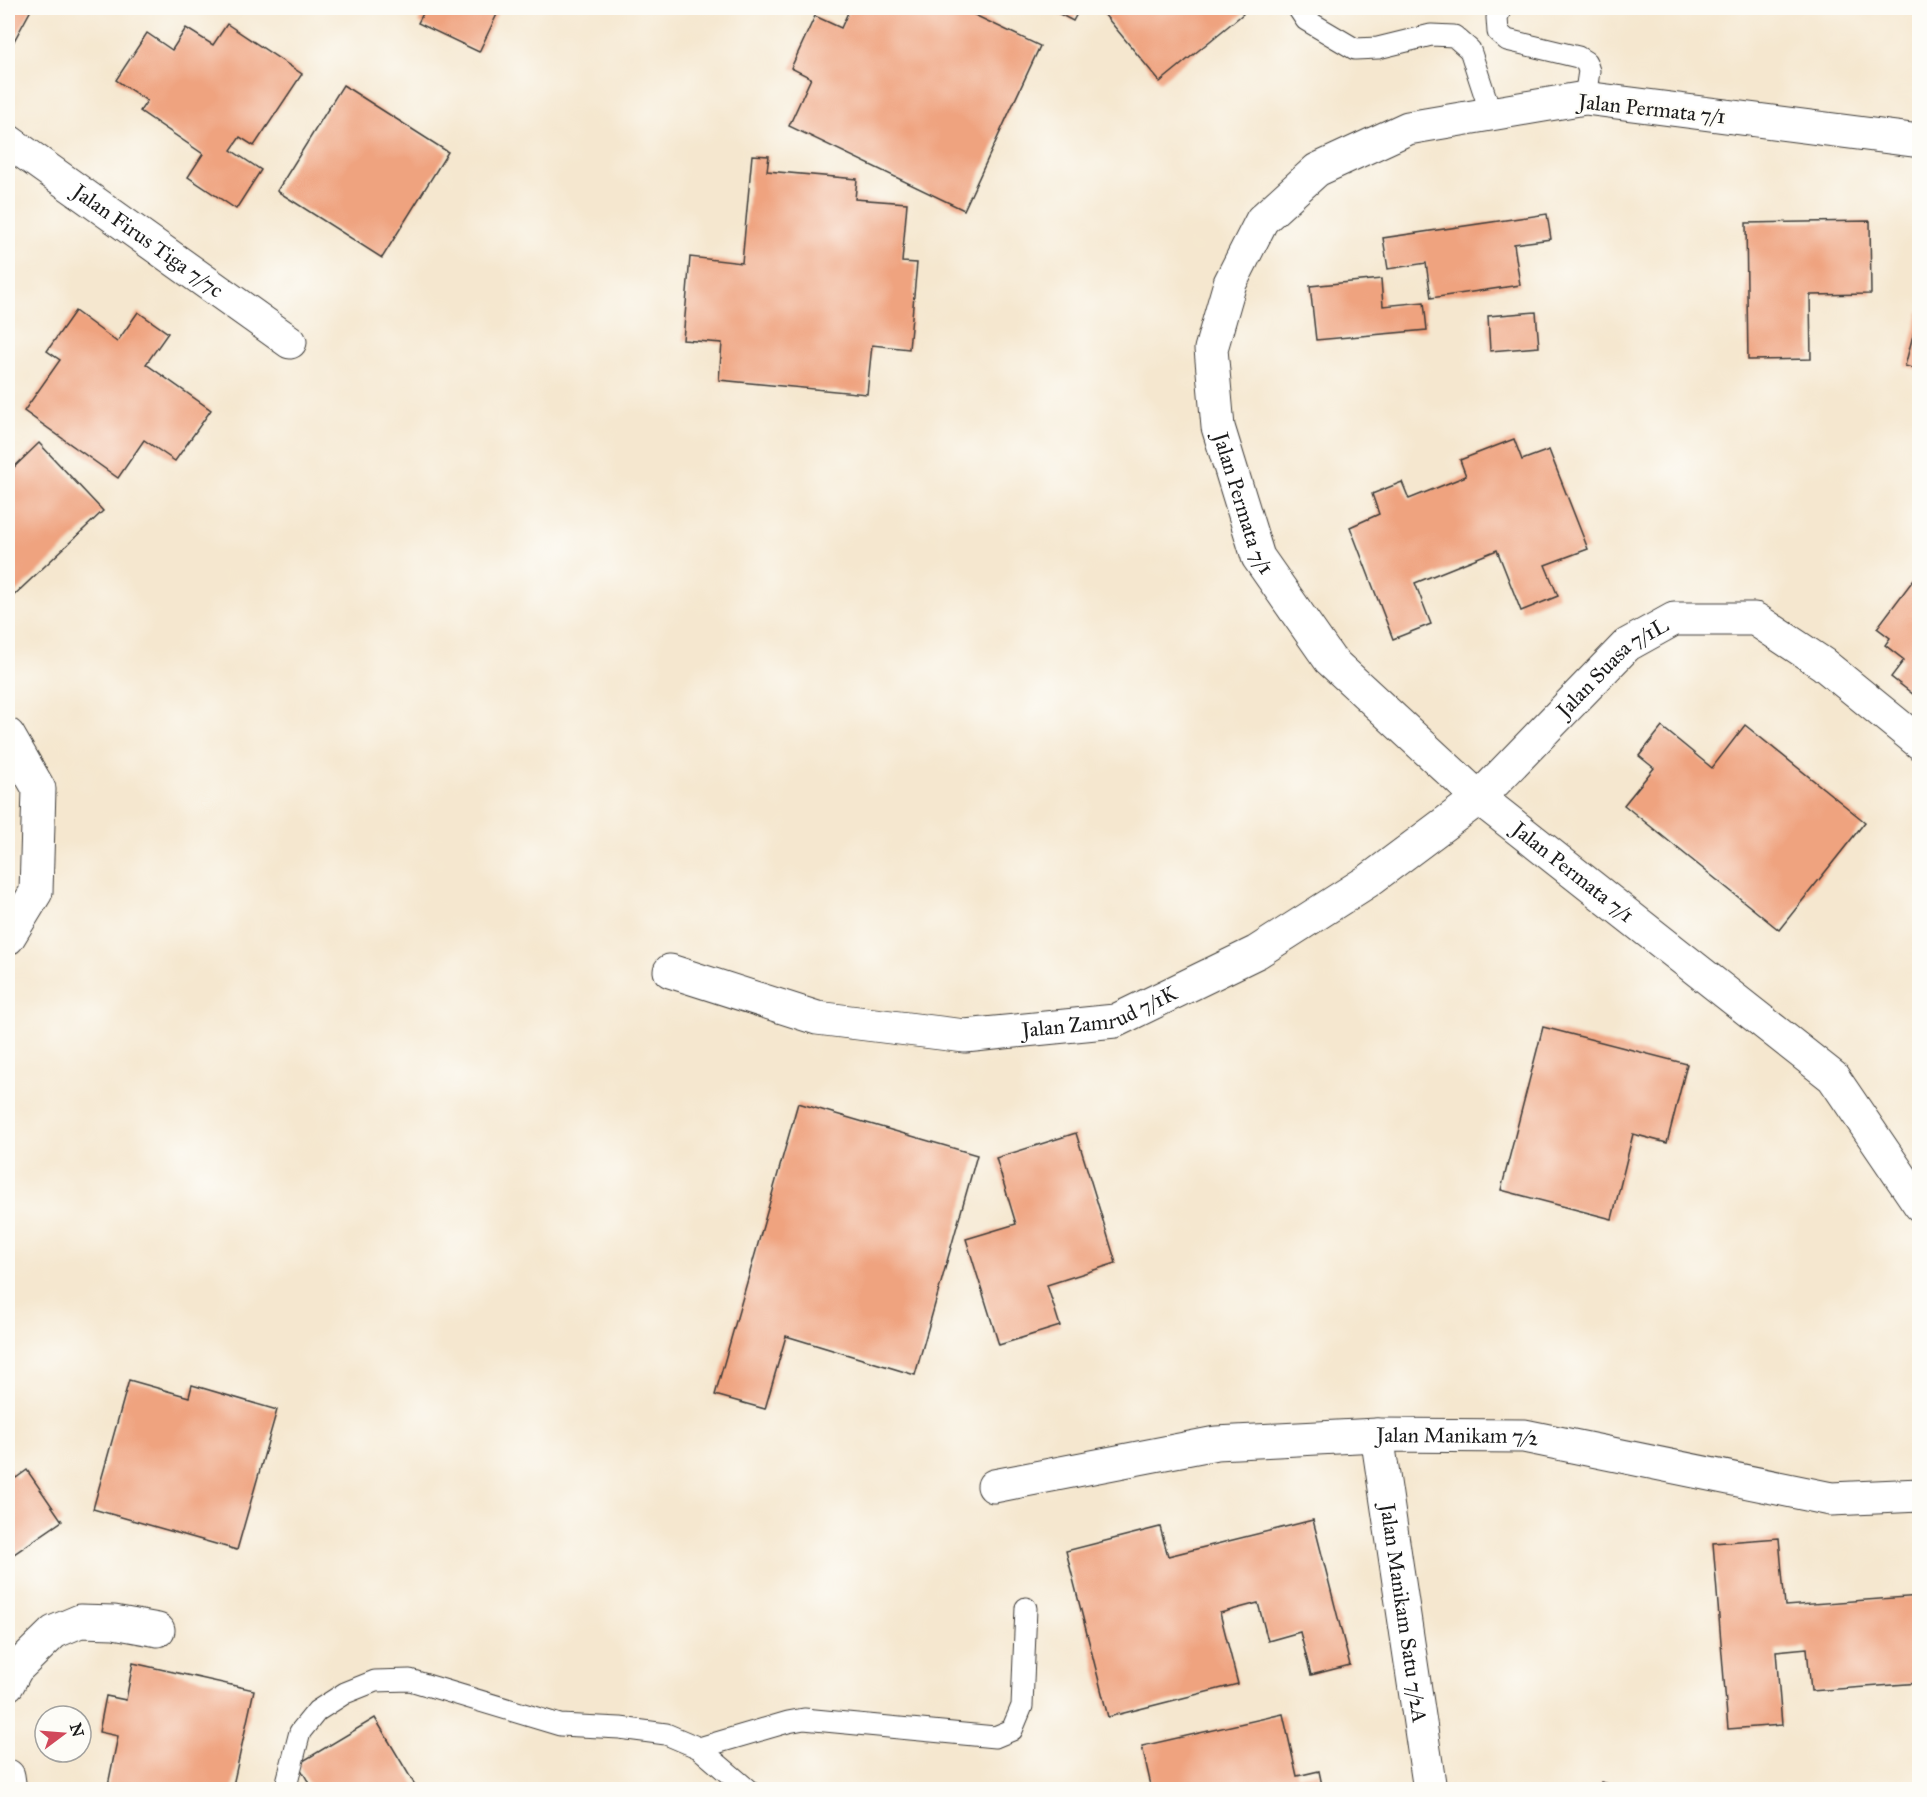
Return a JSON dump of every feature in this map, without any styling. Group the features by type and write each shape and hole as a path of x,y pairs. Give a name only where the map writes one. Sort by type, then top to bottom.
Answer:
{"street":[{"name":"Jalan Permata 7/1","path":"1920,141 1585,98 1408,128 1317,170 1262,220 1230,283 1211,349 1218,427 1258,557 1330,660 1479,798 1833,1077 1920,1205"},
{"name":"Jalan Firus Tiga 7/7c","path":"8,141 290,342"},
{"name":"Jalan Suasa 7/1L","path":"1479,798 1627,645 1674,619 1755,619 1823,664 1920,743"},
{"path":"8,735 39,789 36,892 8,938"},
{"name":"Jalan Zamrud 7/1K","path":"670,971 817,1018 966,1036 1115,1021 1257,952 1368,881 1479,798"},
{"name":"Jalan Manikam 7/2","path":"994,1486 1216,1443 1377,1435 1524,1436 1831,1499 1920,1495"},
{"name":"Jalan Manikam Satu 7/2A","path":"1377,1435 1430,1790"},
{"path":"8,1684 16,1669 54,1632 80,1622 114,1622 158,1630"},
{"path":"8,1776 10,1790"}],"lane":[{"path":"1298,8 1306,20 1355,49 1378,48 1431,35 1454,36 1470,50 1491,114"},
{"path":"1501,8 1497,18 1498,32 1507,39 1578,57 1586,62 1589,71 1585,98"},
{"path":"699,1748 804,1719 995,1737 1003,1734 1012,1730 1022,1706 1026,1608"},
{"path":"285,1790 300,1732 316,1711 345,1693 375,1681 410,1680 560,1725 620,1728 666,1734 699,1748 748,1790"}],"building":[{"path":"8,8 32,8 9,50 8,49"},
{"path":"426,8 500,8 479,52 418,23"},
{"path":"850,8 960,8 1040,46 964,210 789,126 811,78 791,68 815,16 841,28"},
{"path":"1048,8 1080,8 1073,21"},
{"path":"1099,8 1238,8 1243,14 1160,82"},
{"path":"227,24 302,74 254,146 240,137 231,150 261,170 236,209 188,177 203,154 140,111 147,101 116,80 147,33 172,50 186,28 213,45"},
{"path":"343,85 448,152 382,258 277,191"},
{"path":"752,155 769,156 767,171 857,179 855,199 907,203 902,262 917,263 909,349 872,345 867,394 719,380 722,343 683,340 690,257 742,263"},
{"path":"1547,214 1551,239 1514,244 1520,285 1431,298 1426,263 1388,269 1383,238"},
{"path":"1870,221 1871,294 1810,295 1811,359 1748,360 1746,223"},
{"path":"1381,279 1383,306 1424,302 1427,330 1316,340 1310,286"},
{"path":"75,311 117,342 138,312 168,333 146,364 211,410 175,461 144,440 118,478 24,411 60,360 47,351"},
{"path":"1536,312 1539,347 1490,351 1488,316"},
{"path":"1920,312 1920,370 1905,366"},
{"path":"1514,439 1522,460 1549,450 1588,549 1545,565 1558,596 1521,611 1497,550 1415,583 1431,624 1393,639 1350,527 1379,514 1372,494 1402,482 1409,499 1466,476 1460,460"},
{"path":"39,443 103,511 8,601 8,473"},
{"path":"1920,571 1920,687 1914,695 1891,677 1904,660 1885,645 1890,638 1877,628"},
{"path":"1745,725 1865,822 1779,930 1624,805 1654,768 1639,756 1662,727 1712,768"},
{"path":"1543,1027 1687,1064 1667,1143 1633,1134 1612,1219 1501,1190"},
{"path":"798,1103 977,1155 915,1375 786,1336 765,1409 715,1395"},
{"path":"1076,1133 1116,1263 1047,1285 1060,1326 999,1345 966,1239 1016,1224 996,1158"},
{"path":"129,1380 189,1397 192,1385 277,1410 237,1550 93,1509"},
{"path":"8,1466 16,1478 27,1470 62,1521 8,1558"},
{"path":"1313,1520 1350,1665 1311,1675 1300,1632 1268,1641 1258,1603 1220,1613 1238,1684 1108,1717 1066,1551 1160,1527 1168,1556"},
{"path":"1779,1538 1785,1606 1920,1596 1920,1683 1811,1691 1807,1648 1776,1651 1782,1725 1728,1729 1713,1543"},
{"path":"133,1663 254,1690 232,1790 107,1790 118,1736 99,1732 106,1696 126,1700"},
{"path":"1283,1714 1297,1776 1319,1771 1323,1790 1152,1790 1142,1746"},
{"path":"375,1718 418,1790 313,1790 298,1764"},
{"path":"1601,1782 1629,1789 1629,1790 1599,1790"}]}
